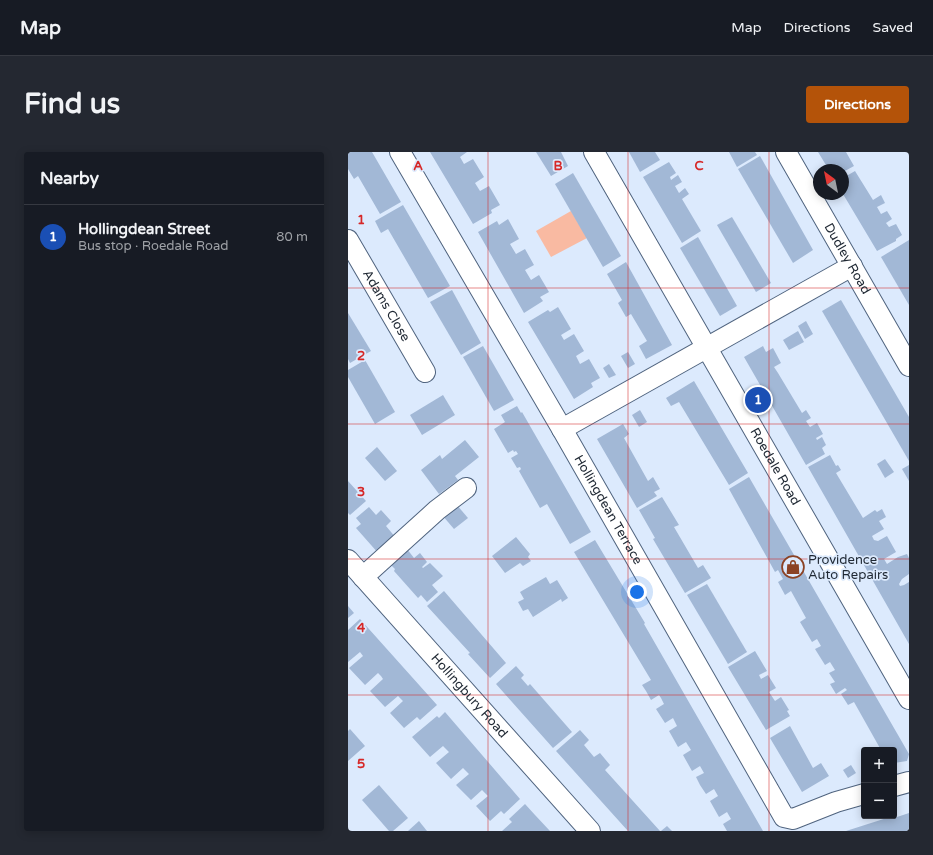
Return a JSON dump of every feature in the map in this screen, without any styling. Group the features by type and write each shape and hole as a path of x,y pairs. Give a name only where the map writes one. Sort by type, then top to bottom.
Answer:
{"street":[{"name":"Hollingdean Terrace","path":"400,152 562,429 784,817 793,819 836,802 861,795"},
{"name":"Roedale Road","path":"594,152 909,699"},
{"name":"Dudley Road","path":"786,152 909,366"},
{"name":"Adams Close","path":"348,240 425,372"},
{"path":"562,429 852,266"},
{"path":"363,577 437,510 466,488"},
{"name":"Hollingbury Road","path":"348,560 590,831"},
{"path":"897,785 909,782"}],"shaded area":[{"path":"571,211 587,238 551,257 536,231"}],"building":[{"path":"348,152 372,152 401,202 380,214 358,176 354,179 348,169"},
{"path":"430,152 467,152 460,157 464,164 473,159 484,177 475,183 480,191 489,186 500,205 491,210 492,213 473,224"},
{"path":"536,152 561,152 568,166 551,176"},
{"path":"629,152 655,152 660,160 640,172"},
{"path":"729,152 755,152 757,155 737,167"},
{"path":"818,152 846,152 854,166 849,169 849,164 825,164"},
{"path":"760,156 813,250 793,263 738,169"},
{"path":"669,162 676,173 670,177 671,180 678,175 682,182 675,186 679,193 685,188 689,194 682,199 701,231 682,243 643,177"},
{"path":"855,171 873,200 881,195 885,203 877,207 881,214 887,211 892,219 886,223 889,227 896,224 902,235 896,239 896,241 877,251 847,200 849,200 849,174"},
{"path":"573,173 621,256 603,267 555,184"},
{"path":"403,205 450,286 428,298 388,229 381,233 375,221"},
{"path":"732,217 771,283 756,292 717,225"},
{"path":"508,219 519,239 510,244 516,254 525,249 534,265 525,270 531,280 539,275 549,292 540,297 543,301 524,313 478,232 497,221 499,225"},
{"path":"698,237 737,306 720,316 680,248"},
{"path":"909,240 909,305 881,257"},
{"path":"626,262 672,345 646,359 639,346 647,341 631,314 626,317 618,303 622,300 607,274"},
{"path":"452,290 481,343 461,355 430,302"},
{"path":"841,300 909,417 909,461 822,311"},
{"path":"558,307 571,329 561,335 564,340 574,334 584,351 576,356 580,364 589,359 600,378 591,383 593,387 574,399 528,322 548,310 550,312"},
{"path":"348,313 371,351 350,363 348,359"},
{"path":"806,321 813,334 805,339 798,326"},
{"path":"798,331 804,342 789,350 783,340"},
{"path":"483,346 514,400 494,411 463,357"},
{"path":"763,346 766,352 773,348 781,363 774,367 802,413 806,410 811,418 806,421 810,427 817,423 823,434 816,438 817,440 822,437 826,445 822,448 825,454 806,465 744,357"},
{"path":"628,352 635,364 628,368 621,356"},
{"path":"365,360 395,412 375,424 348,377 348,370"},
{"path":"609,364 616,375 609,378 603,368"},
{"path":"694,381 748,473 729,485 679,402 671,406 666,398"},
{"path":"443,395 455,415 422,435 410,415"},
{"path":"517,406 521,413 522,412 591,532 570,544 547,504 540,508 519,471 521,469 520,467 517,468 511,458 518,454 513,450 508,453 494,429 505,422 501,415"},
{"path":"640,410 647,422 639,427 632,415"},
{"path":"623,424 629,434 624,438 648,481 653,477 660,489 654,492 657,496 637,508 597,439"},
{"path":"465,440 479,457 455,476 458,480 439,494 421,470 440,455 442,459"},
{"path":"377,447 397,471 385,481 365,458"},
{"path":"830,455 836,466 838,465 841,470 836,473 863,518 875,510 877,512 882,509 886,517 879,521 884,529 872,536 874,540 878,541 887,536 896,552 884,559 887,564 898,557 907,554 909,558 909,574 902,579 899,584 900,586 909,582 909,644 808,467"},
{"path":"885,459 894,472 885,478 877,464"},
{"path":"909,465 909,481 902,469"},
{"path":"749,477 909,754 907,761 897,763 897,747 879,747 854,702 848,705 841,694 847,690 845,688 836,694 830,684 835,682 829,673 835,670 830,662 825,665 815,649 821,646 817,639 812,642 800,622 806,618 791,591 785,595 778,582 783,579 778,570 775,572 729,489"},
{"path":"348,481 366,501 350,515 348,513"},
{"path":"662,497 679,525 674,527 698,568 703,565 711,578 685,593 653,539 655,538 639,510"},
{"path":"456,504 468,518 454,529 442,515"},
{"path":"369,507 376,515 381,510 391,521 386,526 396,538 379,554 356,528 361,524 356,518"},
{"path":"516,537 530,554 528,557 531,561 523,566 520,563 505,573 492,556"},
{"path":"595,540 645,623 644,624 763,831 727,831 723,824 731,819 727,812 719,817 710,801 718,796 714,789 706,794 696,777 704,773 700,766 692,771 683,755 691,750 686,742 678,747 669,731 677,726 673,718 665,723 656,709 664,704 661,698 659,695 651,700 642,685 651,680 574,552"},
{"path":"407,549 414,558 420,553 427,562 422,567 423,568 430,563 443,576 432,585 438,592 427,602 421,595 418,598 394,571 395,569 390,564"},
{"path":"546,577 550,584 557,580 568,598 562,602 561,599 533,617 528,609 523,611 518,602 524,599 520,592"},
{"path":"707,584 747,652 728,664 687,595"},
{"path":"444,591 506,663 490,678 468,654 470,653 427,606"},
{"path":"348,606 354,613 348,618"},
{"path":"360,619 437,705 420,720 417,717 404,728 390,713 403,701 398,696 385,707 370,691 383,679 381,676 378,673 365,685 349,668 363,656 360,652 348,662 348,630"},
{"path":"755,651 767,671 759,675 761,679 768,675 776,688 769,692 775,701 781,697 789,710 787,711 790,716 766,730 728,667"},
{"path":"516,666 524,675 521,678 528,686 530,684 572,732 553,748 496,684"},
{"path":"445,712 520,799 504,814 501,811 490,821 476,806 488,796 482,790 471,800 456,785 469,774 463,768 451,779 436,763 449,752 443,746 430,757 412,737 437,716 439,718"},
{"path":"790,726 813,768 821,763 829,776 802,792 770,738"},
{"path":"350,729 365,746 348,761 348,731"},
{"path":"580,730 589,740 584,745 594,757 600,753 610,765 605,770 660,831 628,831 556,751"},
{"path":"851,765 856,773 848,778 843,770"},
{"path":"379,785 408,818 393,831 389,831 362,800"},
{"path":"525,804 550,831 502,831 512,822 509,819"},
{"path":"909,813 909,831 846,831 884,819 897,819 897,817"},
{"path":"419,821 427,831 408,831"},
{"path":"667,826 672,831 661,831"}],"place":[{"name":"Hollingdean Street","path":"758,400"},
{"name":"Providence Auto Repairs","path":"793,567"}]}
